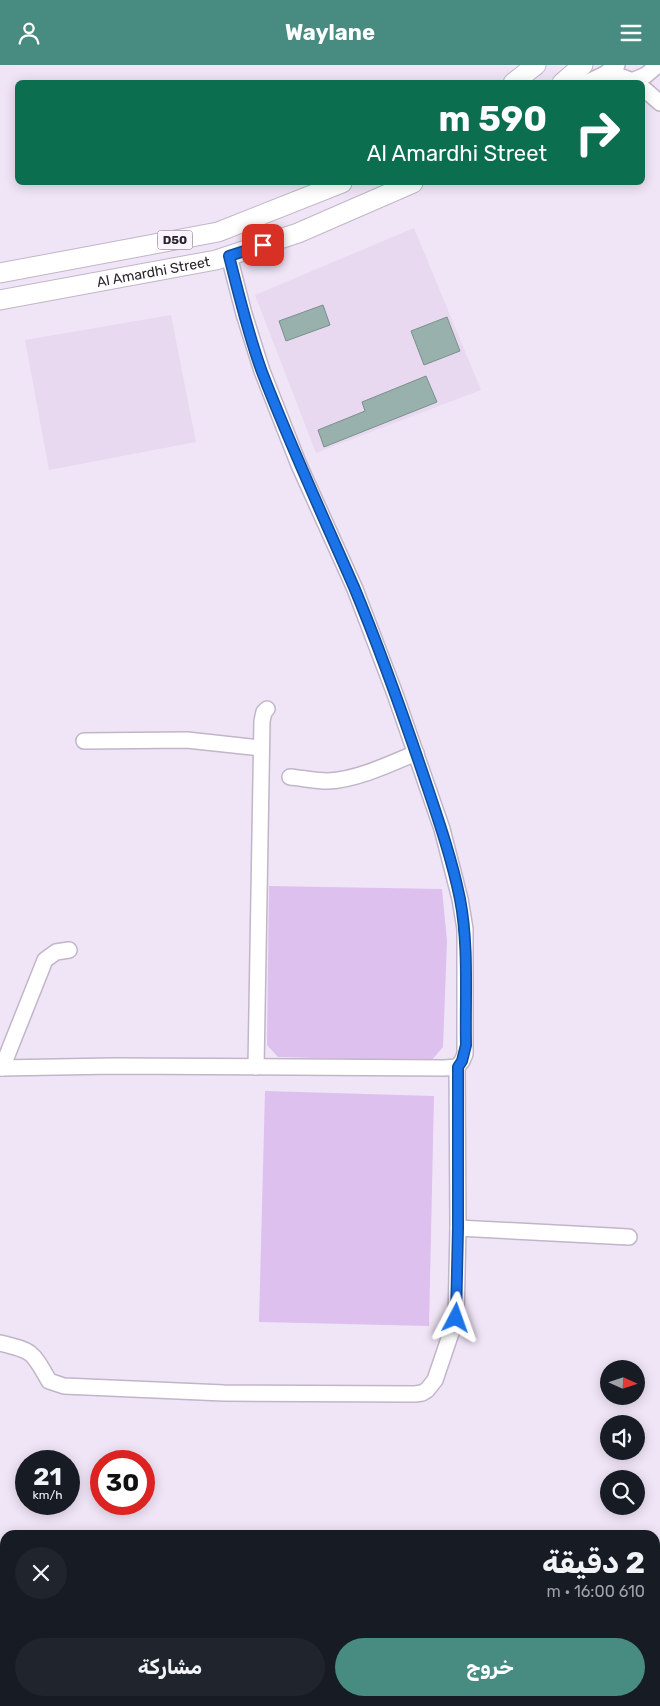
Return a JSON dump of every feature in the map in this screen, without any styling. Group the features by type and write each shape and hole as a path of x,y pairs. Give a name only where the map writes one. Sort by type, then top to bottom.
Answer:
{"main road":[{"path":"517,80 536,65"},
{"path":"566,80 583,65"},
{"name":"Al Amardhi Street","path":"0,273 218,232 337,185"},
{"name":"Al Amardhi Street","path":"0,300 216,260 298,233 408,185"}],"street":[{"path":"641,80 658,65"},
{"path":"591,80 613,68 633,80"},
{"path":"645,89 660,103"},
{"path":"0,1343 27,1349 37,1359 49,1381 64,1386 224,1393 422,1393 435,1380 456,1318 458,1067 462,1061 466,1045 465,929 452,867 442,829 416,753 355,589 299,465 262,371 244,314 229,256"},
{"path":"256,1067 261,747 262,721 264,712 267,709"},
{"path":"84,741 187,740 261,747"},
{"path":"290,777 318,780 345,778 394,763 416,753"},
{"path":"69,950 56,951 45,961 1,1068 104,1066 458,1067"},
{"path":"458,1228 629,1237"}],"shaded area":[{"path":"414,228 481,390 316,453 255,295"},
{"path":"171,315 196,442 49,470 25,340"},
{"path":"269,886 442,889 447,941 443,1047 431,1061 278,1057 267,1045"},
{"path":"265,1091 434,1096 429,1326 259,1322"}],"building":[{"path":"323,305 330,325 286,341 279,321"},
{"path":"447,317 460,351 424,365 411,331"},
{"path":"426,376 437,402 324,447 318,430 365,411 362,402"}],"route":[{"path":"263,245 229,256 244,314 262,371 280,418 355,589 395,694 442,829 460,899 465,929 466,1045 465,1054 458,1067 458,1285 456,1318"}]}
